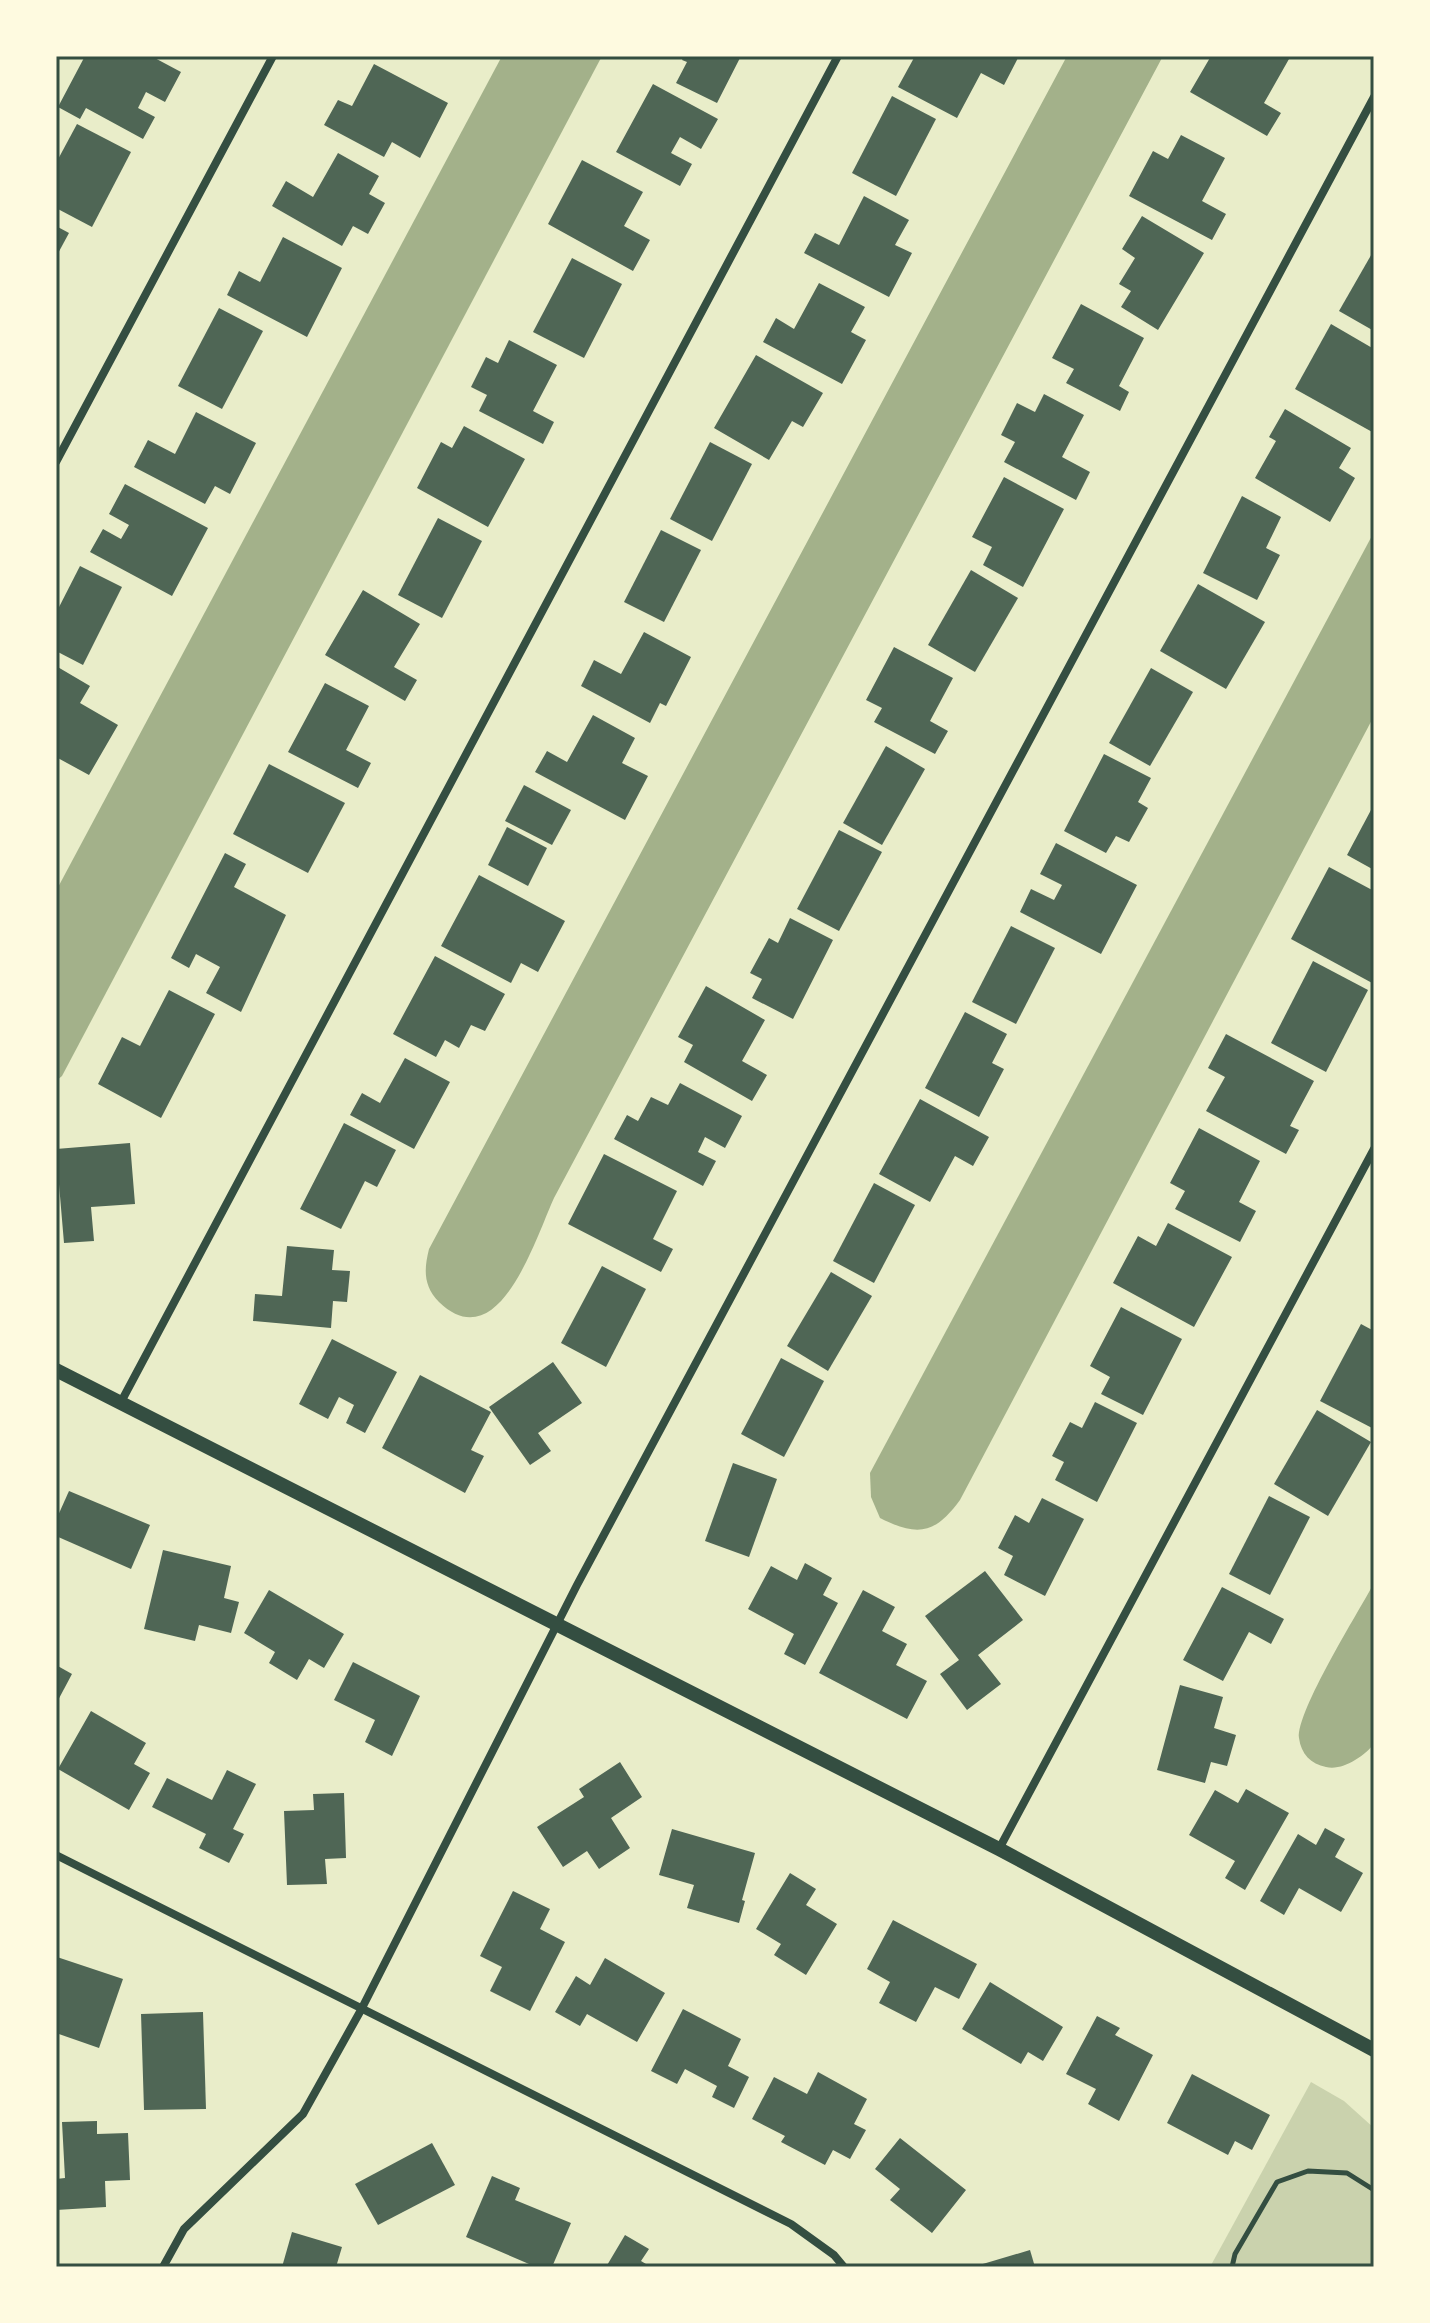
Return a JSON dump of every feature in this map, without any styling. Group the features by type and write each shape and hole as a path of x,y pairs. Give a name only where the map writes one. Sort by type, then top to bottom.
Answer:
{"street":[{"path":"56,462 273,56"},
{"path":"121,1402 838,56"},
{"path":"163,2267 184,2229 303,2114 361,2010 557,1624 1374,97"},
{"path":"999,1849 1374,1149"},
{"path":"56,1370 999,1849 1374,2050"},
{"path":"56,1855 791,2224 834,2255 844,2267"}],"path":[{"path":"1232,2267 1235,2254 1277,2182 1308,2171 1347,2173 1374,2190"}],"shaded area":[{"path":"502,56 602,56 62,1076 56,1081 56,891"},
{"path":"1067,56 1163,56 554,1198 526,1263 497,1305 480,1316 460,1316 439,1302 430,1290 426,1270 429,1249"},
{"path":"1374,532 1374,716 960,1500 942,1520 925,1529 905,1528 880,1518 871,1497 870,1473"},
{"path":"1374,1583 1374,1744 1346,1765 1333,1768 1321,1766 1311,1761 1302,1749 1299,1738 1301,1725 1317,1685"},
{"path":"1311,2082 1344,2101 1374,2128 1374,2267 1210,2267"}],"building":[{"path":"85,56 151,56 181,72 165,102 146,92 138,108 155,117 143,139 86,108 80,119 58,107"},
{"path":"684,56 741,56 717,103 676,83 687,62 682,60"},
{"path":"915,56 1019,56 1004,85 981,73 957,118 898,87"},
{"path":"1211,56 1229,59 1231,56 1284,56 1289,59 1264,103 1281,113 1267,136 1190,92"},
{"path":"374,64 448,103 420,158 392,142 384,157 324,125 338,100 352,106"},
{"path":"653,84 718,119 701,149 680,137 671,153 692,164 680,186 616,152"},
{"path":"892,96 936,119 896,196 852,173"},
{"path":"77,124 131,152 92,227 56,208 56,163"},
{"path":"1181,135 1225,158 1202,201 1226,214 1212,240 1129,196 1153,151 1168,159"},
{"path":"338,153 379,176 369,194 385,203 368,234 353,226 342,246 272,206 286,181 313,197"},
{"path":"582,160 643,192 624,226 650,240 633,271 548,224"},
{"path":"864,196 909,220 895,245 912,253 889,297 804,253 815,233 839,245"},
{"path":"1142,216 1204,253 1158,330 1121,307 1131,291 1119,284 1135,258 1122,249"},
{"path":"56,226 69,233 56,257"},
{"path":"283,237 342,268 307,337 227,295 239,271 260,282"},
{"path":"1374,250 1374,331 1339,311"},
{"path":"572,258 622,284 584,358 533,332"},
{"path":"819,283 865,307 851,332 866,340 842,384 763,342 776,318 794,329"},
{"path":"1081,304 1144,338 1119,386 1129,392 1120,411 1066,383 1074,369 1052,358"},
{"path":"219,308 263,331 222,409 178,386"},
{"path":"1331,324 1374,349 1374,433 1295,389"},
{"path":"509,340 557,365 533,411 554,422 543,444 479,411 487,395 471,387 486,357 498,363"},
{"path":"756,355 823,393 803,427 792,421 769,460 714,428"},
{"path":"1044,394 1084,415 1062,457 1090,472 1076,500 1004,462 1015,442 1001,435 1017,403 1035,412"},
{"path":"1285,409 1351,448 1339,468 1355,478 1330,522 1255,478 1276,441 1269,437"},
{"path":"196,412 256,443 230,494 215,486 205,504 134,467 148,440 175,454"},
{"path":"464,426 525,459 488,527 417,488 441,442 452,448"},
{"path":"710,442 752,464 712,541 670,519"},
{"path":"1004,477 1064,509 1023,587 983,565 992,547 972,537"},
{"path":"125,484 208,528 172,596 90,552 103,529 121,539 129,525 109,514"},
{"path":"1242,496 1281,517 1266,548 1280,555 1257,600 1203,573"},
{"path":"438,518 482,541 442,618 398,595"},
{"path":"661,530 701,550 664,622 624,602"},
{"path":"80,566 122,587 83,665 56,651 56,613"},
{"path":"971,570 1018,598 975,672 928,645"},
{"path":"1198,584 1265,622 1226,689 1160,651"},
{"path":"363,590 420,624 394,667 417,680 405,701 325,655"},
{"path":"644,632 691,657 666,706 660,703 650,723 581,686 594,660 621,674"},
{"path":"894,647 953,678 930,721 948,731 935,754 874,722 882,708 866,700"},
{"path":"56,666 90,686 80,703 118,725 89,775 56,757"},
{"path":"1151,668 1193,692 1150,766 1109,743"},
{"path":"325,683 369,706 346,750 371,763 358,788 288,752"},
{"path":"593,715 635,738 622,763 648,776 625,820 535,772 547,751 567,762"},
{"path":"886,746 925,769 882,845 843,823"},
{"path":"1104,754 1151,778 1138,802 1148,808 1129,842 1116,836 1106,853 1064,831"},
{"path":"269,764 345,803 308,873 233,834"},
{"path":"524,785 571,810 552,845 505,821"},
{"path":"1371,810 1374,812 1374,870 1347,855"},
{"path":"507,827 547,848 528,886 488,865"},
{"path":"839,830 882,852 839,931 797,909"},
{"path":"1056,843 1137,885 1101,954 1020,912 1031,889 1054,900 1062,885 1040,874"},
{"path":"225,853 246,864 234,887 286,915 241,1012 206,993 220,967 196,954 189,968 171,958"},
{"path":"1329,867 1374,891 1374,984 1291,939"},
{"path":"479,875 565,921 538,972 521,963 511,983 441,946"},
{"path":"790,918 833,940 793,1019 752,998 762,979 750,973 769,938 778,943"},
{"path":"1011,926 1055,948 1016,1024 972,1002"},
{"path":"435,956 505,994 485,1031 471,1025 459,1048 445,1040 436,1057 393,1034"},
{"path":"1313,961 1368,990 1326,1072 1271,1043"},
{"path":"706,986 765,1020 742,1061 767,1075 752,1101 684,1062 693,1045 678,1037"},
{"path":"169,990 215,1014 161,1118 98,1084 122,1037 140,1046"},
{"path":"965,1012 1007,1034 992,1063 1004,1069 979,1117 925,1088"},
{"path":"1226,1034 1314,1081 1290,1126 1299,1130 1286,1154 1206,1111 1225,1077 1208,1068"},
{"path":"405,1058 450,1082 414,1149 350,1115 362,1093 380,1103"},
{"path":"680,1083 742,1116 725,1148 705,1137 698,1152 716,1161 703,1186 614,1139 627,1115 638,1121 651,1097 668,1105"},
{"path":"920,1099 989,1137 973,1166 955,1156 930,1202 879,1174"},
{"path":"344,1123 396,1150 377,1187 365,1181 341,1229 300,1209"},
{"path":"1199,1128 1260,1161 1239,1202 1256,1211 1240,1242 1175,1209 1185,1191 1170,1183"},
{"path":"130,1143 135,1204 91,1207 94,1241 64,1243 56,1149"},
{"path":"604,1154 677,1191 653,1239 673,1249 661,1272 568,1224"},
{"path":"874,1183 915,1205 874,1283 833,1261"},
{"path":"1168,1223 1232,1257 1194,1327 1113,1283 1138,1236 1156,1246"},
{"path":"287,1246 334,1250 332,1270 350,1271 347,1302 333,1301 331,1328 253,1321 255,1294 282,1296"},
{"path":"602,1266 646,1289 606,1367 561,1343"},
{"path":"831,1272 872,1296 828,1371 787,1346"},
{"path":"1121,1307 1182,1339 1143,1415 1101,1394 1110,1377 1090,1366"},
{"path":"1361,1324 1374,1331 1374,1429 1320,1401"},
{"path":"332,1339 397,1372 365,1433 346,1423 354,1405 339,1397 328,1419 299,1404"},
{"path":"781,1358 824,1381 784,1457 741,1434"},
{"path":"553,1362 582,1403 538,1433 551,1451 530,1465 489,1407"},
{"path":"420,1375 491,1412 471,1450 484,1456 465,1493 382,1448"},
{"path":"1095,1402 1137,1423 1097,1502 1055,1480 1064,1462 1052,1456 1070,1422 1082,1428"},
{"path":"1317,1410 1371,1442 1328,1516 1274,1484"},
{"path":"733,1463 777,1479 749,1557 705,1541"},
{"path":"69,1491 150,1525 131,1569 56,1536 56,1520"},
{"path":"1269,1496 1310,1517 1270,1595 1229,1574"},
{"path":"1042,1498 1084,1519 1045,1596 1004,1575 1013,1556 998,1548 1015,1515 1029,1523"},
{"path":"163,1550 231,1566 224,1598 239,1602 231,1633 199,1625 195,1641 144,1629"},
{"path":"805,1563 832,1578 823,1595 838,1603 805,1665 784,1654 794,1634 748,1609 771,1566 797,1580"},
{"path":"985,1571 1023,1620 978,1655 1001,1684 967,1710 940,1674 959,1660 925,1616"},
{"path":"1222,1587 1284,1619 1271,1644 1249,1632 1223,1681 1183,1660"},
{"path":"269,1590 344,1634 324,1668 309,1659 297,1680 269,1663 275,1652 244,1633"},
{"path":"863,1590 895,1607 882,1631 907,1644 896,1665 927,1681 907,1719 819,1673"},
{"path":"353,1662 420,1696 392,1756 365,1742 375,1720 334,1700"},
{"path":"56,1665 72,1674 56,1704"},
{"path":"1180,1685 1223,1697 1214,1728 1236,1735 1227,1766 1211,1762 1205,1783 1157,1770"},
{"path":"91,1711 146,1743 134,1764 150,1773 129,1810 58,1769"},
{"path":"620,1762 642,1797 611,1818 630,1848 599,1869 587,1851 563,1867 537,1827 584,1797 579,1789"},
{"path":"227,1770 256,1784 233,1829 244,1834 229,1863 199,1848 206,1834 152,1807 167,1778 212,1800"},
{"path":"1246,1789 1289,1813 1245,1890 1225,1878 1235,1861 1189,1835 1215,1790 1238,1803"},
{"path":"344,1793 346,1858 325,1859 327,1884 287,1885 284,1811 314,1810 313,1794"},
{"path":"1325,1828 1345,1839 1335,1857 1363,1873 1341,1912 1299,1888 1284,1915 1260,1901 1298,1834 1316,1845"},
{"path":"672,1829 755,1853 739,1923 687,1908 694,1885 659,1875"},
{"path":"790,1873 816,1889 806,1905 837,1924 806,1975 774,1955 781,1944 756,1929"},
{"path":"513,1891 550,1909 540,1929 565,1942 530,2011 490,1991 502,1967 480,1956"},
{"path":"893,1920 977,1964 959,1999 935,1987 916,2022 879,2003 890,1982 867,1969"},
{"path":"57,1957 123,1979 99,2048 56,2033"},
{"path":"605,1958 665,1993 637,2042 587,2014 580,2026 555,2012 576,1976 590,1985"},
{"path":"990,1982 1063,2027 1043,2061 1028,2052 1021,2064 962,2029"},
{"path":"683,2009 741,2039 728,2066 749,2077 734,2108 712,2097 717,2086 685,2069 677,2084 651,2071"},
{"path":"203,2012 206,2109 144,2110 141,2014"},
{"path":"1097,2016 1120,2028 1115,2035 1153,2055 1119,2121 1088,2104 1096,2089 1066,2074"},
{"path":"818,2072 867,2099 854,2124 866,2130 850,2159 833,2150 825,2165 781,2142 785,2136 752,2119 774,2077 807,2094"},
{"path":"1192,2074 1270,2115 1252,2150 1235,2141 1228,2155 1167,2123"},
{"path":"97,2121 97,2134 128,2133 130,2180 105,2181 106,2207 56,2210 56,2179 65,2178 62,2122"},
{"path":"900,2138 966,2190 932,2233 890,2200 900,2189 875,2169"},
{"path":"432,2143 455,2185 378,2225 355,2184"},
{"path":"492,2176 520,2188 515,2200 571,2223 552,2267 536,2267 466,2237"},
{"path":"292,2232 342,2247 336,2267 282,2267"},
{"path":"625,2235 649,2249 641,2261 651,2267 606,2267"},
{"path":"1030,2250 1035,2267 976,2266"}]}
